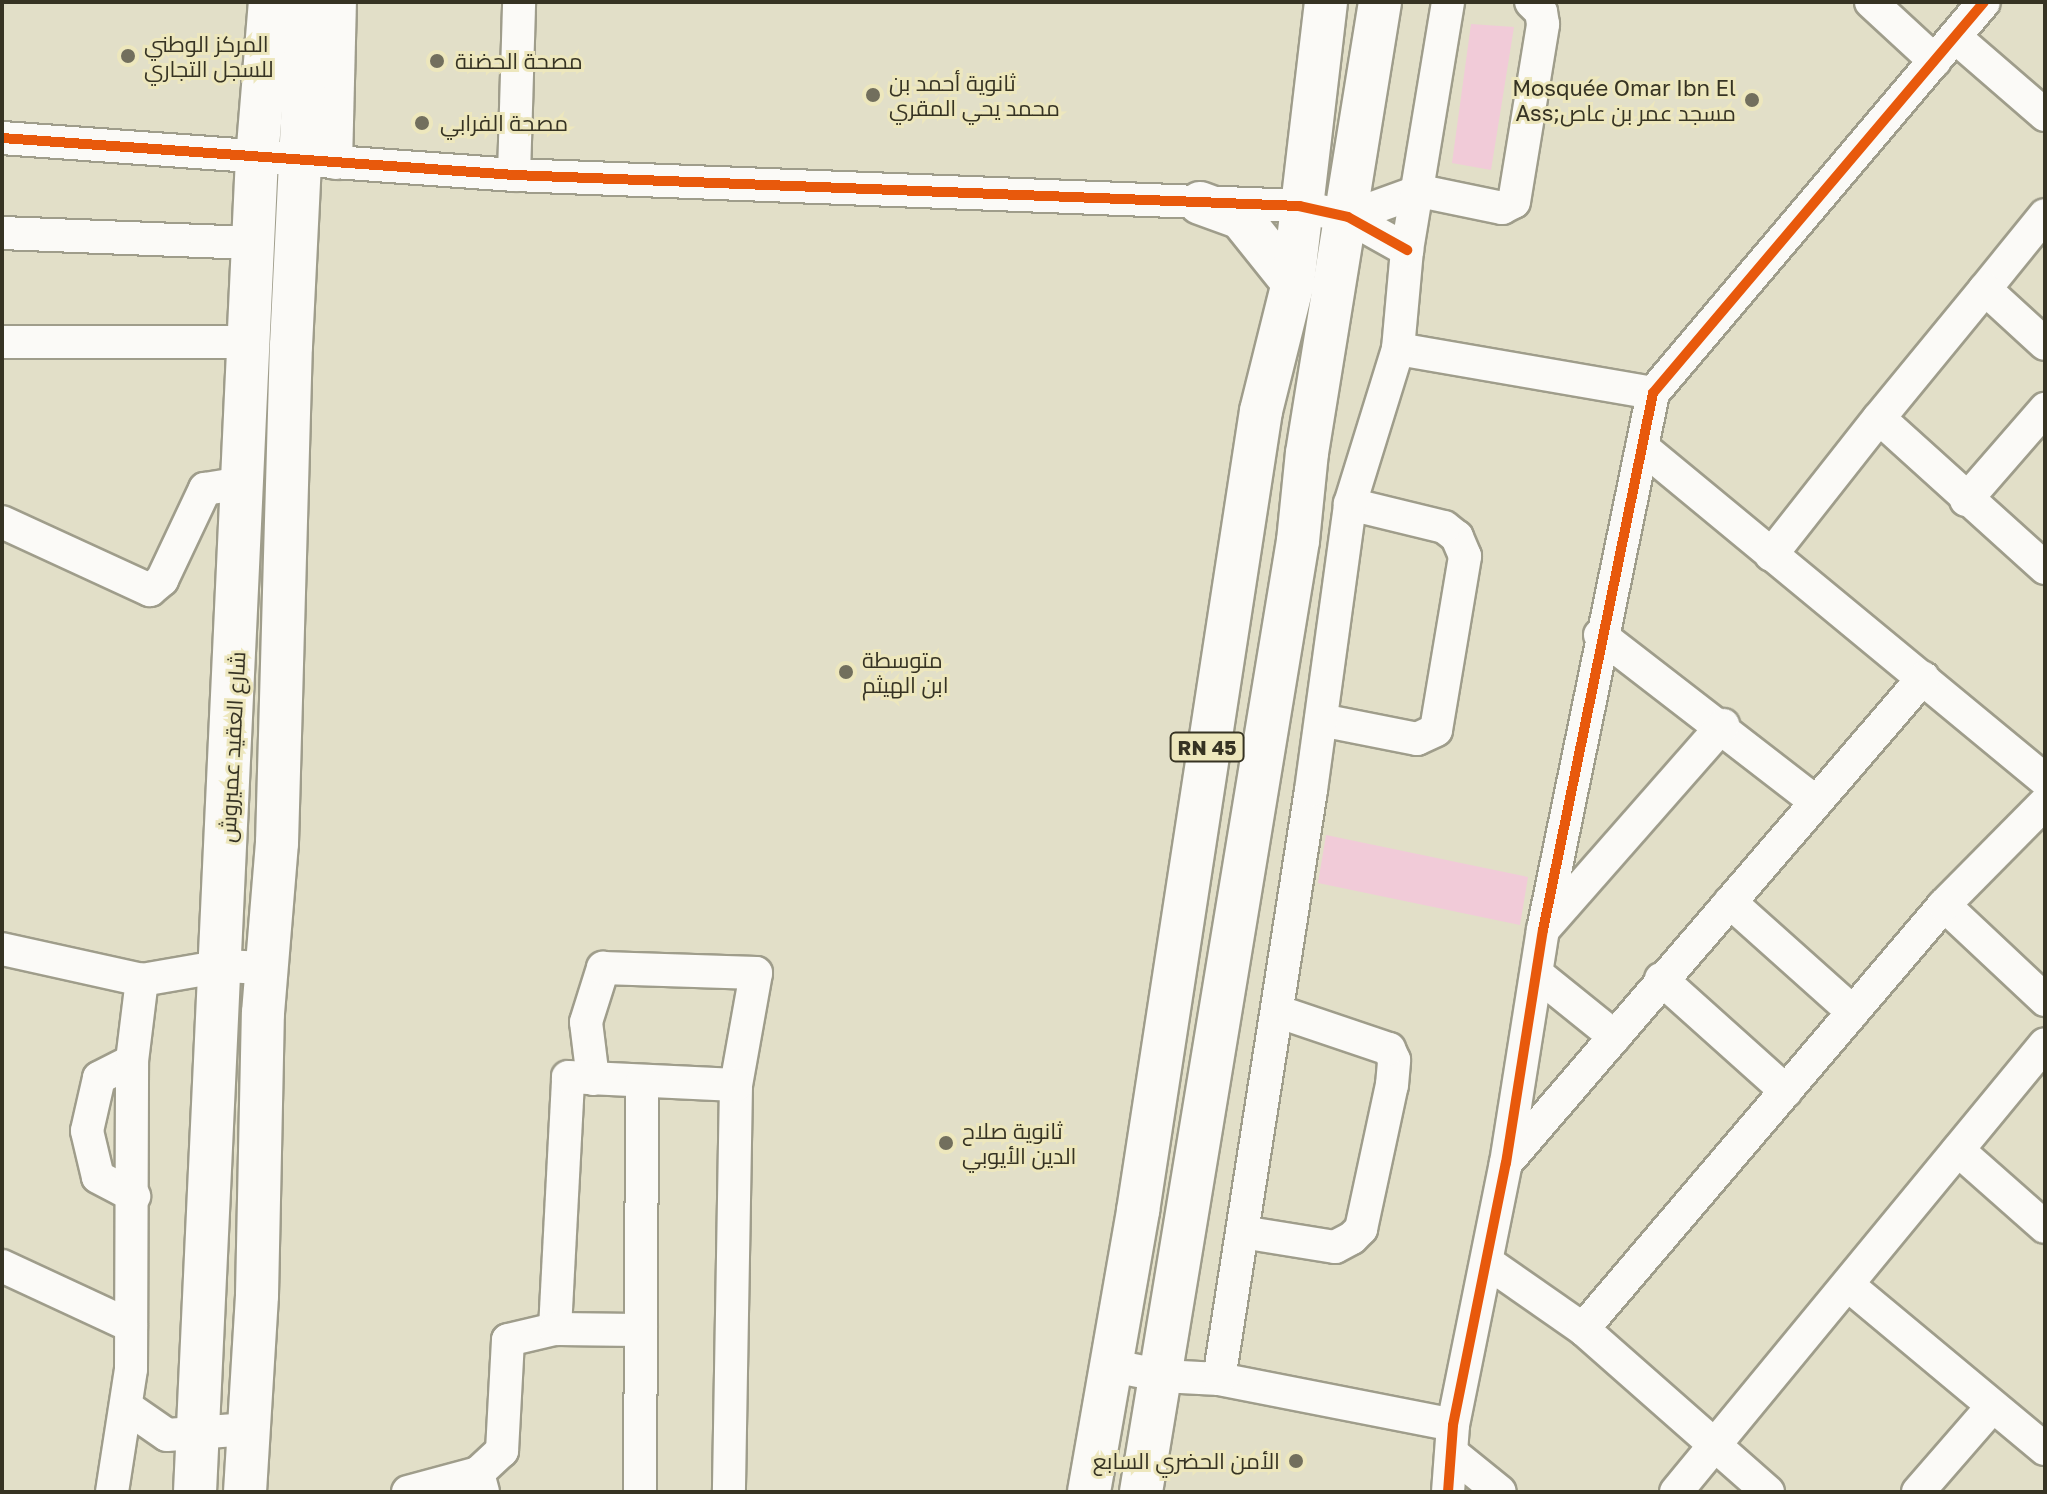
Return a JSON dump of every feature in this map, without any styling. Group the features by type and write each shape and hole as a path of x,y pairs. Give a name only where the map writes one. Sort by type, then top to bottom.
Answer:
{"main road":[{"name":"شارع العقيد عميروش","path":"195,1492 182,1434 223,966 257,159 270,2"},
{"path":"245,1492 265,968 277,843 318,162 308,2"},
{"name":"RN 45","path":"1089,1492 1138,1211 1261,411 1293,283 1299,206 1326,2"},
{"name":"RN 45","path":"1141,1492 1188,1219 1380,2"},
{"path":"1200,203 1241,218 1293,283"},
{"path":"228,843 277,843"},
{"path":"1138,1211 1188,1219"}],"street":[{"path":"318,162 340,2"},
{"path":"514,175 519,2"},
{"path":"1219,1379 1321,720 1350,504 1398,349 1407,250 1420,191 1448,2"},
{"path":"1348,217 1420,191 1502,208 1518,198 1543,24 1541,12 1531,2"},
{"path":"1871,2 2045,115"},
{"path":"1448,1492 1453,1440 1506,1163 1543,930 1600,635 1653,393 1984,2"},
{"path":"2,138 257,159 514,175 1299,206 1348,217 1407,250"},
{"path":"1771,555 2045,215"},
{"path":"2,233 253,243"},
{"path":"1985,289 2045,344"},
{"path":"2,342 250,342"},
{"path":"1398,349 1653,393"},
{"path":"1966,500 2045,409"},
{"path":"1879,418 1966,500 2045,568"},
{"path":"1642,447 2045,780"},
{"path":"2,522 150,590 162,580 205,489 244,483"},
{"path":"1321,720 1417,739 1436,730 1465,556 1457,537 1444,527 1350,504"},
{"path":"1600,635 1723,725 1815,801"},
{"path":"1506,1163 1661,979 1923,678"},
{"path":"1543,930 1723,725"},
{"path":"1583,1329 1944,905 2045,803"},
{"path":"1730,902 1853,1012"},
{"path":"1944,905 2045,1000"},
{"path":"2,949 142,980 223,966 265,968"},
{"path":"593,1079 586,1022 603,968 756,973 736,1085 729,1492"},
{"path":"1537,974 1615,1037"},
{"path":"1661,979 1786,1091"},
{"path":"116,1480 128,1408 134,1196 132,1061 142,980"},
{"path":"1242,1232 1335,1247 1352,1238 1361,1229 1392,1085 1394,1060 1389,1049 1277,1011"},
{"path":"1676,1492 2045,1044"},
{"path":"132,1061 99,1078 87,1131 98,1177 134,1196"},
{"path":"555,1329 568,1077 736,1085"},
{"path":"640,1492 642,1081"},
{"path":"1958,1150 2045,1227"},
{"path":"1487,1262 1583,1329 1768,1492"},
{"path":"2,1266 131,1326"},
{"path":"1848,1285 2045,1449"},
{"path":"408,1492 481,1483 502,1451 508,1340 555,1329 641,1330"},
{"path":"1109,1365 1162,1376 1219,1379 1453,1440 1500,1492"},
{"path":"1918,1492 1992,1407"},
{"path":"128,1408 182,1434 249,1429"},
{"path":"116,1480 182,1434"}],"shaded area":[{"path":"1471,24 1514,27 1491,170 1452,163"},
{"path":"1326,835 1528,877 1520,925 1318,883"}],"cycle path":[{"path":"1448,1492 1453,1425 1506,1163 1543,930 1653,393 1984,2"},
{"path":"2,138 514,175 1299,206 1348,217 1407,250"}],"place":[{"name":"المركز الوطني للسجل التجاري","path":"128,56"},
{"name":"مصحة الحضنة","path":"437,61"},
{"name":"ثانوية أحمد بن محمد يحي المقري","path":"873,95"},
{"name":"Mosquée Omar Ibn El Ass;مسجد عمر بن عاص","path":"1752,100"},
{"name":"مصحة الفرابي","path":"422,123"},
{"name":"متوسطة ابن الهيثم","path":"846,672"},
{"name":"ثانوية صلاح الدين الأيوبي","path":"946,1143"},
{"name":"الأمن الحضري السابع","path":"1296,1461"}]}
